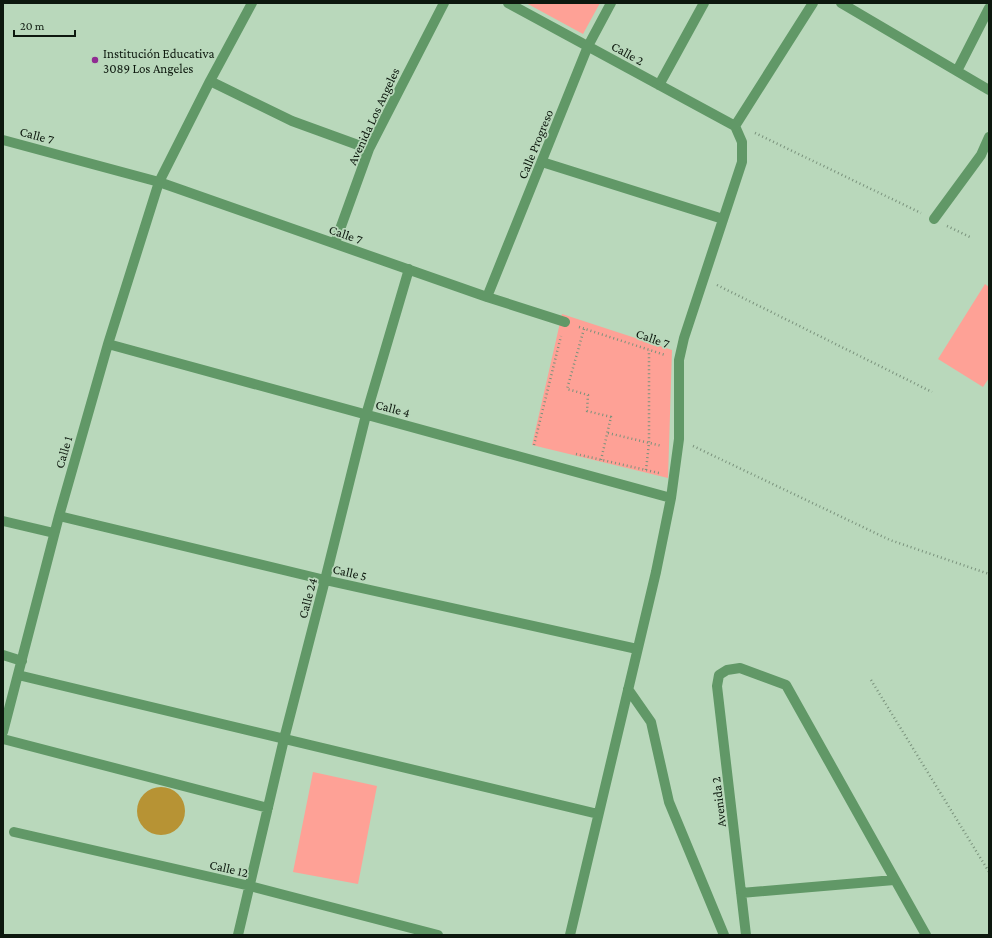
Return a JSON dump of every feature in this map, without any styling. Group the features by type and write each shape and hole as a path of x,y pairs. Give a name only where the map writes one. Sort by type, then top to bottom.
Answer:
{"street":[{"name":"Calle 1","path":"3,732 54,533 108,344 159,182 210,81 252,3"},
{"name":"Avenida Los Angeles","path":"335,243 369,149 444,3"},
{"name":"Calle 2","path":"508,3 735,126"},
{"name":"Calle Progreso","path":"488,297 588,46 611,3"},
{"path":"659,85 704,3"},
{"path":"570,935 656,572 671,498 679,439 679,360 684,338 742,162 742,142 735,126 813,3"},
{"path":"841,3 989,90"},
{"path":"957,71 989,8"},
{"path":"210,81 292,121 369,149"},
{"path":"934,219 980,155 989,137"},
{"name":"Calle 7","path":"3,140 159,182 488,297 564,322"},
{"path":"542,162 723,219"},
{"name":"Calle 24","path":"238,935 284,739 326,580 366,415 409,269"},
{"name":"Calle 4","path":"108,344 671,498"},
{"name":"Calle 5","path":"59,516 326,580 637,649"},
{"path":"3,521 54,533"},
{"path":"3,655 22,660"},
{"name":"Avenida 2","path":"746,935 717,686 719,675 727,670 740,668 786,685 894,880"},
{"path":"18,675 598,814"},
{"path":"628,689 652,722 669,802 724,935"},
{"path":"3,739 268,808"},
{"name":"Calle 12","path":"14,832 250,886 438,935"},
{"path":"741,893 894,880 926,935"}],"path":[{"path":"735,126 760,135 970,237"},
{"path":"703,279 932,392"},
{"path":"541,446 534,445 564,322"},
{"name":"Calle 7","path":"564,322 679,360"},
{"path":"584,328 567,389 588,395 587,411 611,417 601,460"},
{"path":"646,470 649,443 649,350"},
{"path":"608,433 667,447"},
{"path":"679,439 890,540 989,574"},
{"path":"571,453 666,474"},
{"path":"871,680 989,872"}],"shaded area":[{"path":"526,3 600,3 583,34"},
{"path":"985,284 989,287 989,378 983,387 938,359"},
{"path":"562,314 672,350 668,478 532,445"},
{"path":"313,772 377,786 358,884 293,872"}],"building":[{"path":"161,787 170,789 178,794 183,802 185,811 183,820 178,828 170,833 161,835 152,833 144,828 139,820 137,811 139,802 144,794 152,789"}],"place":[{"name":"Institución Educativa 3089 Los Angeles","path":"95,60"}]}
